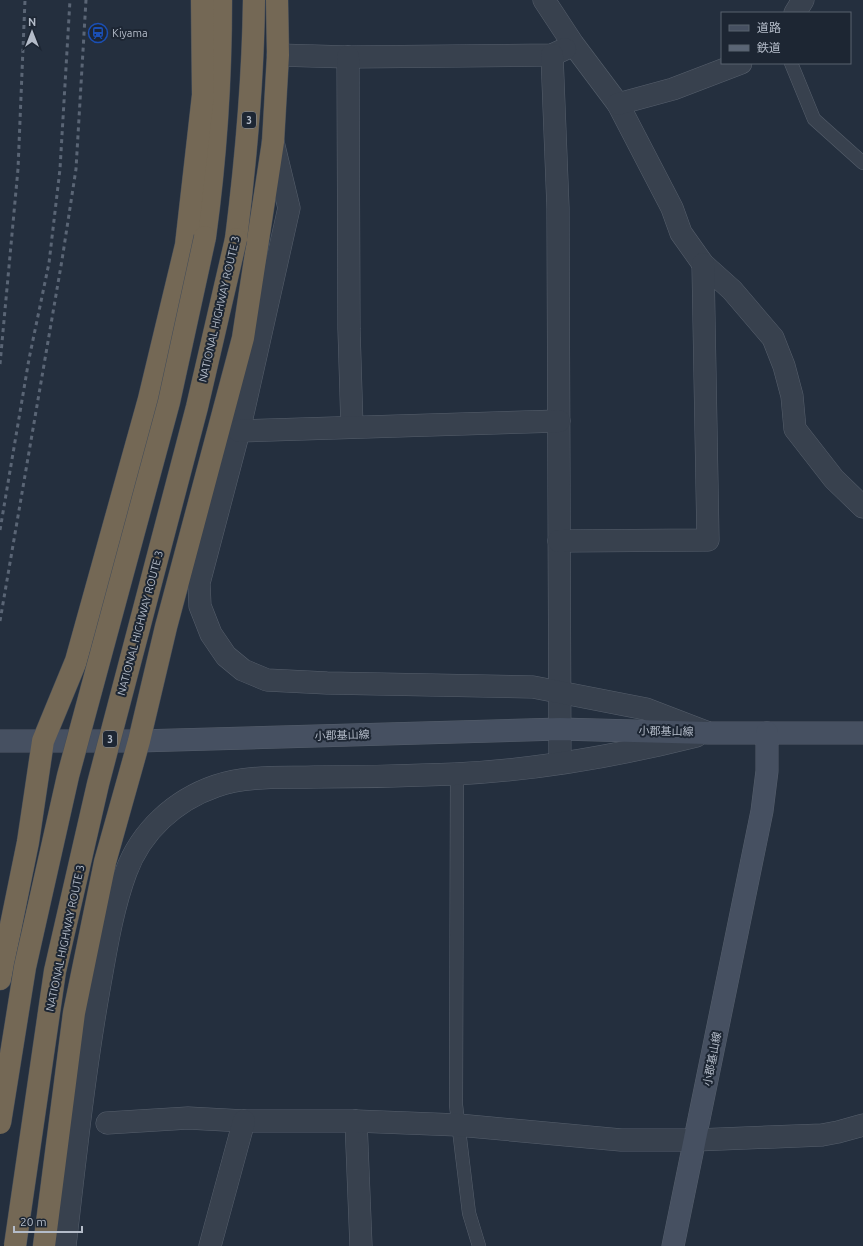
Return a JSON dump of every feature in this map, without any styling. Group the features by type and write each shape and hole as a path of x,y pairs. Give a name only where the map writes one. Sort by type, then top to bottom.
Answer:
{"highway":[{"path":"0,979 28,842 43,741 76,661 149,399 186,245 203,95 202,0"},
{"path":"0,1123 25,967 68,776 169,402 206,237 215,164 221,57 221,0"},
{"name":"NATIONAL HIGHWAY ROUTE 3","path":"15,1246 55,971 98,784 197,407 236,239 247,146 253,51 254,0"},
{"path":"44,1246 74,1014 104,862 139,741 166,627 243,338 273,142 278,55 277,0"}],"main road":[{"name":"小郡基山線","path":"0,741 139,741 560,729 767,733 767,771 762,811 696,1140 673,1246"},
{"path":"767,733 863,733"}],"street":[{"path":"544,0 573,44 618,104 672,208 681,233 703,264 732,290 773,338 784,366 792,396 795,429 834,478 863,507"},
{"path":"796,12 803,0"},
{"path":"278,55 348,57 552,55 573,44"},
{"path":"552,55 558,208 560,763"},
{"path":"348,57 350,187 349,329 352,427"},
{"path":"618,104 673,89 738,64"},
{"path":"273,142 289,208 239,431 199,583 200,606 211,634 226,656 243,670 267,680 327,683 533,687 646,710 708,732"},
{"path":"559,541 708,540 703,264"},
{"path":"239,431 559,421"},
{"path":"65,1246 90,1043 110,927 126,871 146,834 163,816 187,798 218,785 255,778 457,773 560,763 653,747 708,732"},
{"path":"107,1123 188,1118 244,1121 356,1121 458,1125 621,1140 696,1140 822,1135 863,1125"},
{"path":"210,1246 244,1121"},
{"path":"356,1121 361,1246"}],"lane":[{"path":"791,64 814,119 863,163"},
{"path":"457,773 456,1105 469,1213 475,1238 479,1246"}],"railway":[{"path":"0,364 18,169 25,0"},
{"path":"0,530 29,359 49,263 60,169 70,0"},
{"path":"0,621 62,260 76,169 86,0"}],"place":[{"name":"Kiyama","path":"98,33"}]}
